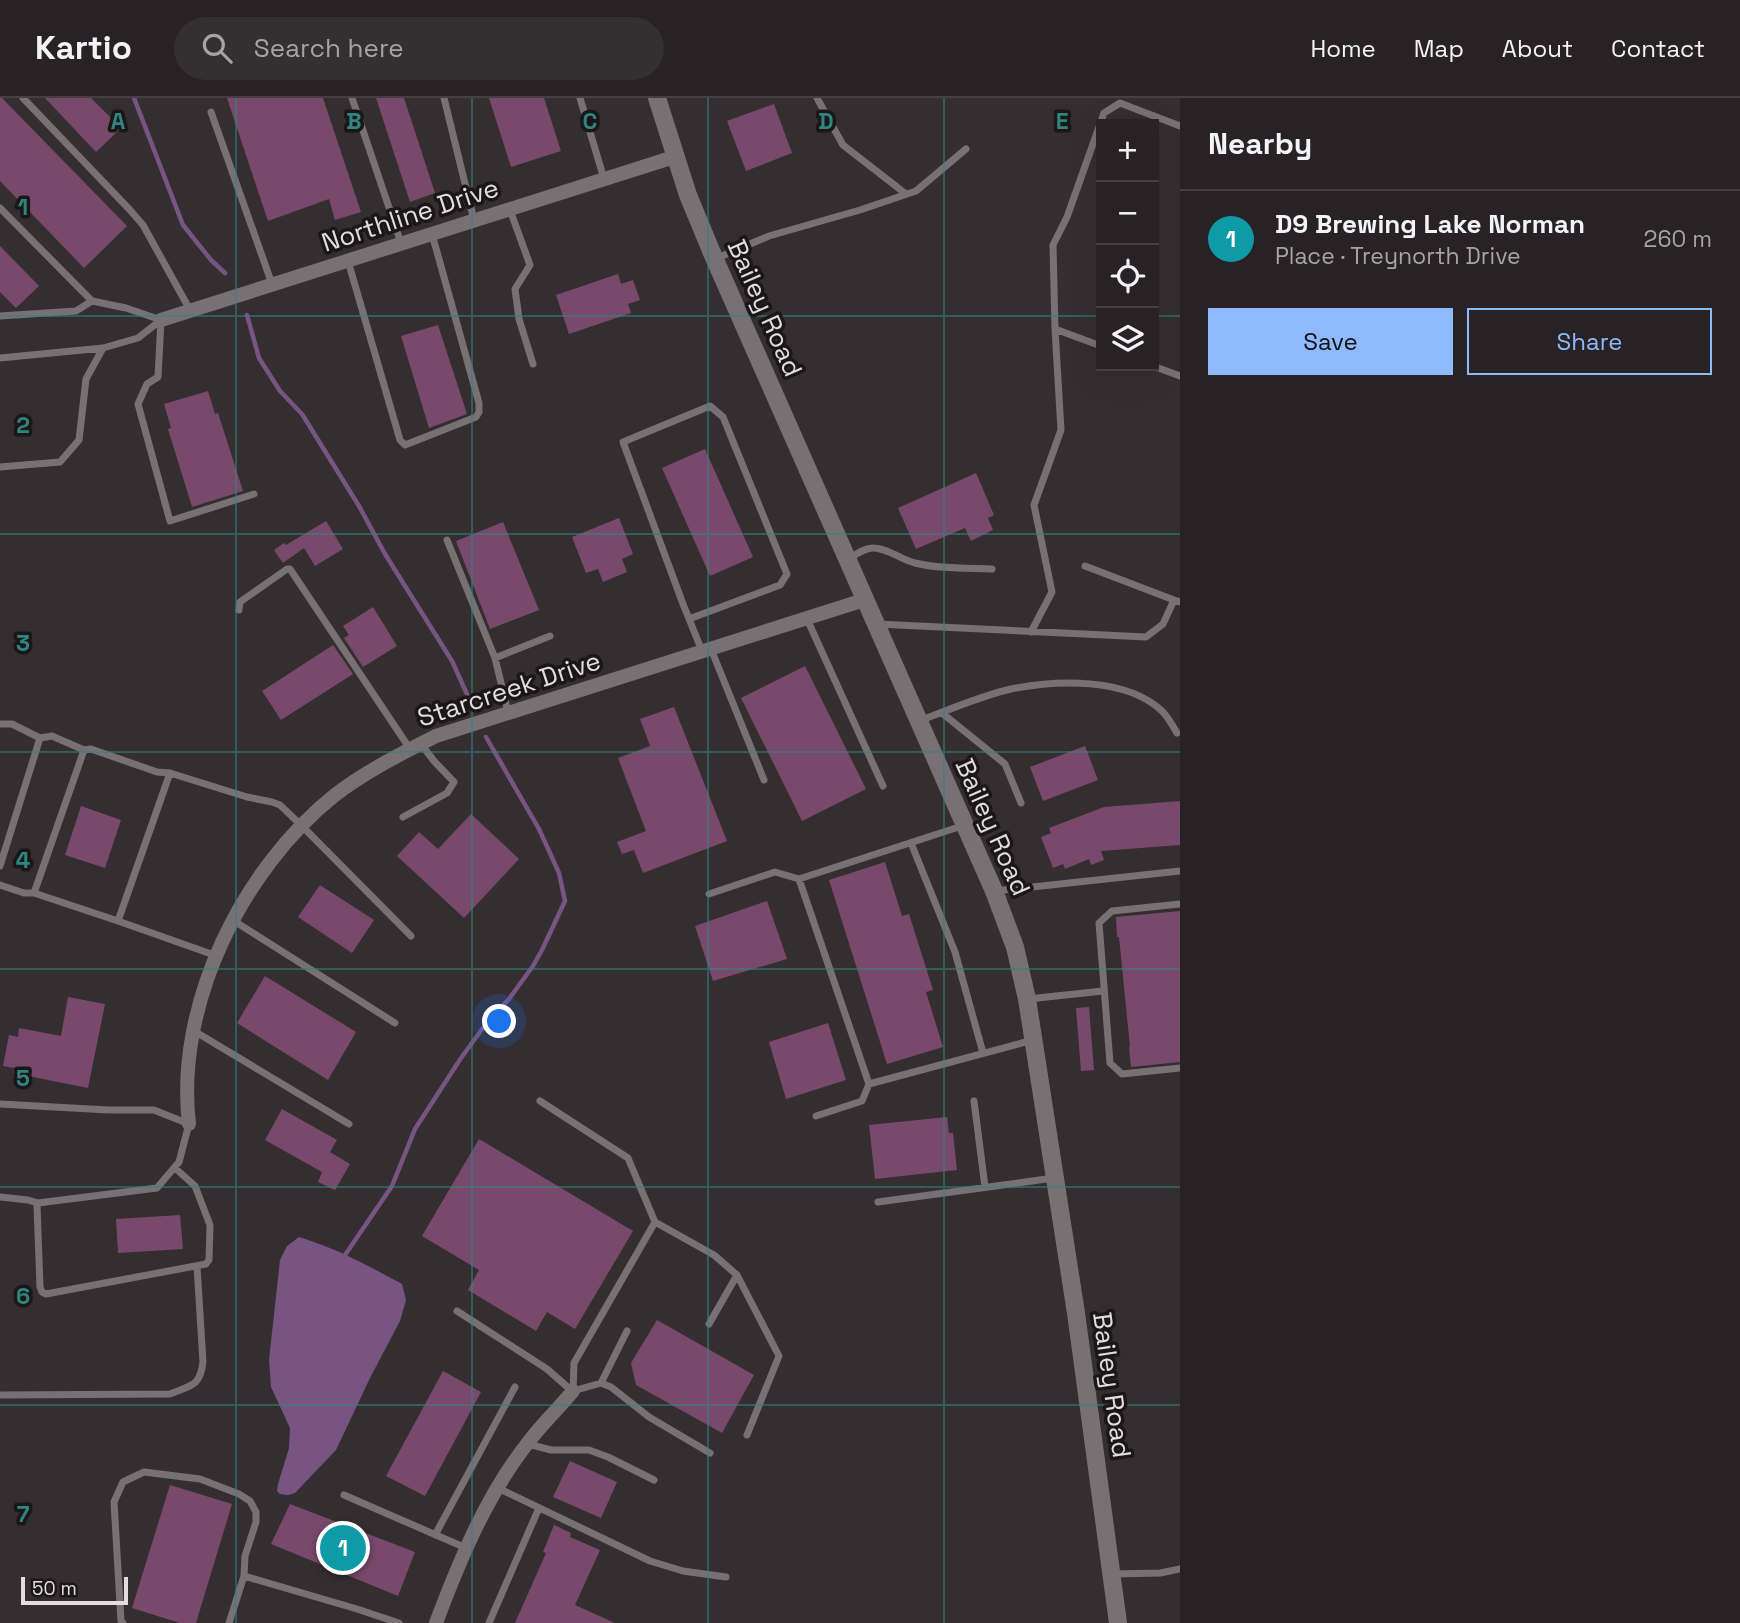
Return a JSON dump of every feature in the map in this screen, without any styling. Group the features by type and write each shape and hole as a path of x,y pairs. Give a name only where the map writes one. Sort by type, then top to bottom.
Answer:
{"street":[{"name":"Bailey Road","path":"657,98 688,195 994,891 1015,947 1027,999 1055,1178 1118,1623"},
{"name":"Northline Drive","path":"161,320 674,157"},
{"name":"Starcreek Drive","path":"189,1124 187,1085 194,1031 206,984 217,956 250,892 278,852 335,796 379,765 436,736 864,600"},
{"path":"436,1623 466,1548 498,1488 527,1444 573,1391"}],"lane":[{"path":"23,98 143,225 190,311"},
{"path":"352,98 401,243"},
{"path":"444,98 474,220"},
{"path":"580,98 604,179"},
{"path":"817,98 843,145 906,194"},
{"path":"1031,632 1052,592 1034,505 1060,430 1053,245 1068,217 1104,113 1120,103 1180,126"},
{"path":"211,113 272,284"},
{"path":"715,259 769,236 916,191 966,149"},
{"path":"0,208 92,301 126,308 161,320"},
{"path":"510,209 530,265 515,289 519,319 533,364"},
{"path":"347,260 400,440 405,445 476,417 479,412 479,403 432,234"},
{"path":"0,316 76,311 92,301"},
{"path":"0,358 103,348 138,338 161,320"},
{"path":"161,320 158,377 147,384 138,404 170,521 254,494"},
{"path":"1055,329 1096,344"},
{"path":"0,467 60,462 79,440 86,379 103,348"},
{"path":"1159,368 1180,376"},
{"path":"689,619 780,585 787,574 723,417 710,407 623,442 689,619 707,650 764,780"},
{"path":"447,540 495,657 508,712"},
{"path":"848,559 862,550 872,548 929,566 992,569"},
{"path":"876,624 1146,637 1163,624 1177,601 1085,566"},
{"path":"239,610 240,602 290,569 415,746 454,782 447,793 403,817"},
{"path":"807,619 883,786"},
{"path":"495,657 550,636"},
{"path":"918,721 1009,690 1052,683 1096,685 1125,690 1147,699 1163,712 1177,733"},
{"path":"942,713 1005,764 1021,803"},
{"path":"0,724 12,724 40,738 52,736 83,750 91,749 157,772 170,773 280,805 411,936"},
{"path":"0,866 40,738"},
{"path":"33,893 83,750"},
{"path":"118,920 170,773"},
{"path":"709,894 775,873 799,879 965,825"},
{"path":"911,843 955,952 983,1053"},
{"path":"994,891 1180,871"},
{"path":"799,879 869,1084 862,1101 816,1116"},
{"path":"0,885 118,920 217,956"},
{"path":"1180,904 1112,911 1099,923 1110,1063 1122,1074 1180,1068"},
{"path":"234,920 395,1023"},
{"path":"1027,999 1103,991"},
{"path":"194,1031 349,1124"},
{"path":"869,1084 1033,1040"},
{"path":"540,1101 628,1158 655,1222 714,1255 737,1275 779,1356 747,1435"},
{"path":"974,1101 985,1187"},
{"path":"0,1104 154,1111 189,1124 179,1163 157,1188 38,1203 0,1197"},
{"path":"38,1203 40,1287 42,1292 47,1294 206,1264 209,1260 210,1225 195,1186 175,1168"},
{"path":"878,1202 1055,1178"},
{"path":"573,1391 574,1363 655,1222"},
{"path":"0,1395 170,1394 194,1384 201,1374 203,1362 197,1266"},
{"path":"709,1324 737,1275"},
{"path":"457,1311 547,1368 573,1391"},
{"path":"601,1382 627,1331"},
{"path":"573,1391 601,1382 649,1417 710,1453"},
{"path":"435,1535 515,1387"},
{"path":"527,1444 551,1450 589,1450 654,1480"},
{"path":"123,1623 114,1502 123,1482 144,1472 200,1479 250,1501 256,1512 257,1522 245,1556 244,1576 229,1623"},
{"path":"498,1488 650,1561 683,1571 726,1577"},
{"path":"344,1495 466,1548"},
{"path":"489,1623 539,1508"},
{"path":"1111,1574 1160,1573 1180,1569"},
{"path":"244,1576 399,1623"}],"shaded area":[{"path":"299,1237 339,1252 402,1284 406,1300 400,1321 336,1450 295,1493 288,1495 277,1491 289,1448 290,1428 271,1387 269,1360 280,1260 287,1246"}],"building":[{"path":"0,98 127,226 84,268 0,181"},
{"path":"45,98 91,98 121,128 96,152"},
{"path":"227,98 323,98 361,212 335,220 329,199 268,221"},
{"path":"376,98 404,98 435,193 410,202"},
{"path":"489,98 544,98 561,151 511,167"},
{"path":"774,104 792,153 746,171 727,121"},
{"path":"0,246 39,286 16,308 0,292"},
{"path":"618,274 621,284 633,280 640,300 628,304 631,313 569,334 556,295"},
{"path":"438,325 467,414 429,428 401,336"},
{"path":"208,391 215,414 218,413 243,491 192,507 168,429 171,428 164,404"},
{"path":"705,449 753,557 710,576 662,468"},
{"path":"976,473 994,515 988,518 993,530 971,541 965,528 916,549 898,508"},
{"path":"619,518 633,554 622,559 627,572 603,582 598,569 586,573 572,537"},
{"path":"326,521 343,549 315,566 304,548 283,563 274,550"},
{"path":"503,522 539,610 490,629 456,541"},
{"path":"373,607 397,646 363,667 344,638 349,635 343,626"},
{"path":"333,645 353,674 281,720 262,691"},
{"path":"805,666 866,789 802,821 741,698"},
{"path":"674,707 727,841 643,873 634,850 622,854 617,842 646,831 618,758 650,746 640,719"},
{"path":"1085,746 1098,780 1043,801 1030,767"},
{"path":"1180,801 1180,845 1101,851 1104,860 1091,865 1089,859 1065,869 1063,864 1053,868 1041,837 1051,833 1049,828 1104,807"},
{"path":"81,806 121,820 105,868 65,855"},
{"path":"471,814 519,859 464,918 397,856 419,832 438,849"},
{"path":"885,862 902,916 909,914 933,990 926,992 943,1047 887,1064 829,880"},
{"path":"320,885 374,920 352,953 298,917"},
{"path":"767,901 787,959 713,981 695,926"},
{"path":"1180,911 1180,1062 1131,1067 1116,917"},
{"path":"265,976 356,1032 328,1080 237,1023"},
{"path":"68,997 105,1004 88,1088 13,1073 14,1068 3,1066 9,1035 18,1037 19,1028 61,1036"},
{"path":"1089,1007 1094,1070 1081,1071 1076,1008"},
{"path":"828,1023 846,1080 786,1099 769,1042"},
{"path":"282,1109 337,1140 330,1152 350,1164 335,1190 318,1182 322,1172 265,1140"},
{"path":"947,1117 949,1133 953,1133 957,1170 875,1179 869,1125"},
{"path":"479,1139 633,1231 575,1329 547,1312 536,1331 468,1290 479,1270 422,1236"},
{"path":"180,1215 183,1249 118,1253 116,1219"},
{"path":"657,1320 754,1375 722,1433 636,1385 631,1363"},
{"path":"443,1371 481,1392 425,1496 386,1476"},
{"path":"570,1461 617,1482 601,1518 553,1497"},
{"path":"170,1485 232,1504 196,1623 180,1623 132,1608"},
{"path":"290,1504 415,1552 398,1596 271,1544"},
{"path":"554,1525 571,1533 570,1537 600,1550 575,1605 615,1623 515,1623 546,1553 543,1552"}],"waterway":[{"path":"134,98 183,225 225,273"},
{"path":"247,315 259,358 280,391 302,414 359,506 385,554 452,661 471,703"},
{"path":"343,1258 392,1186 415,1129 461,1058 533,966 565,901 559,873 539,829 486,737"}],"place":[{"name":"D9 Brewing Lake Norman","path":"343,1548"}]}
